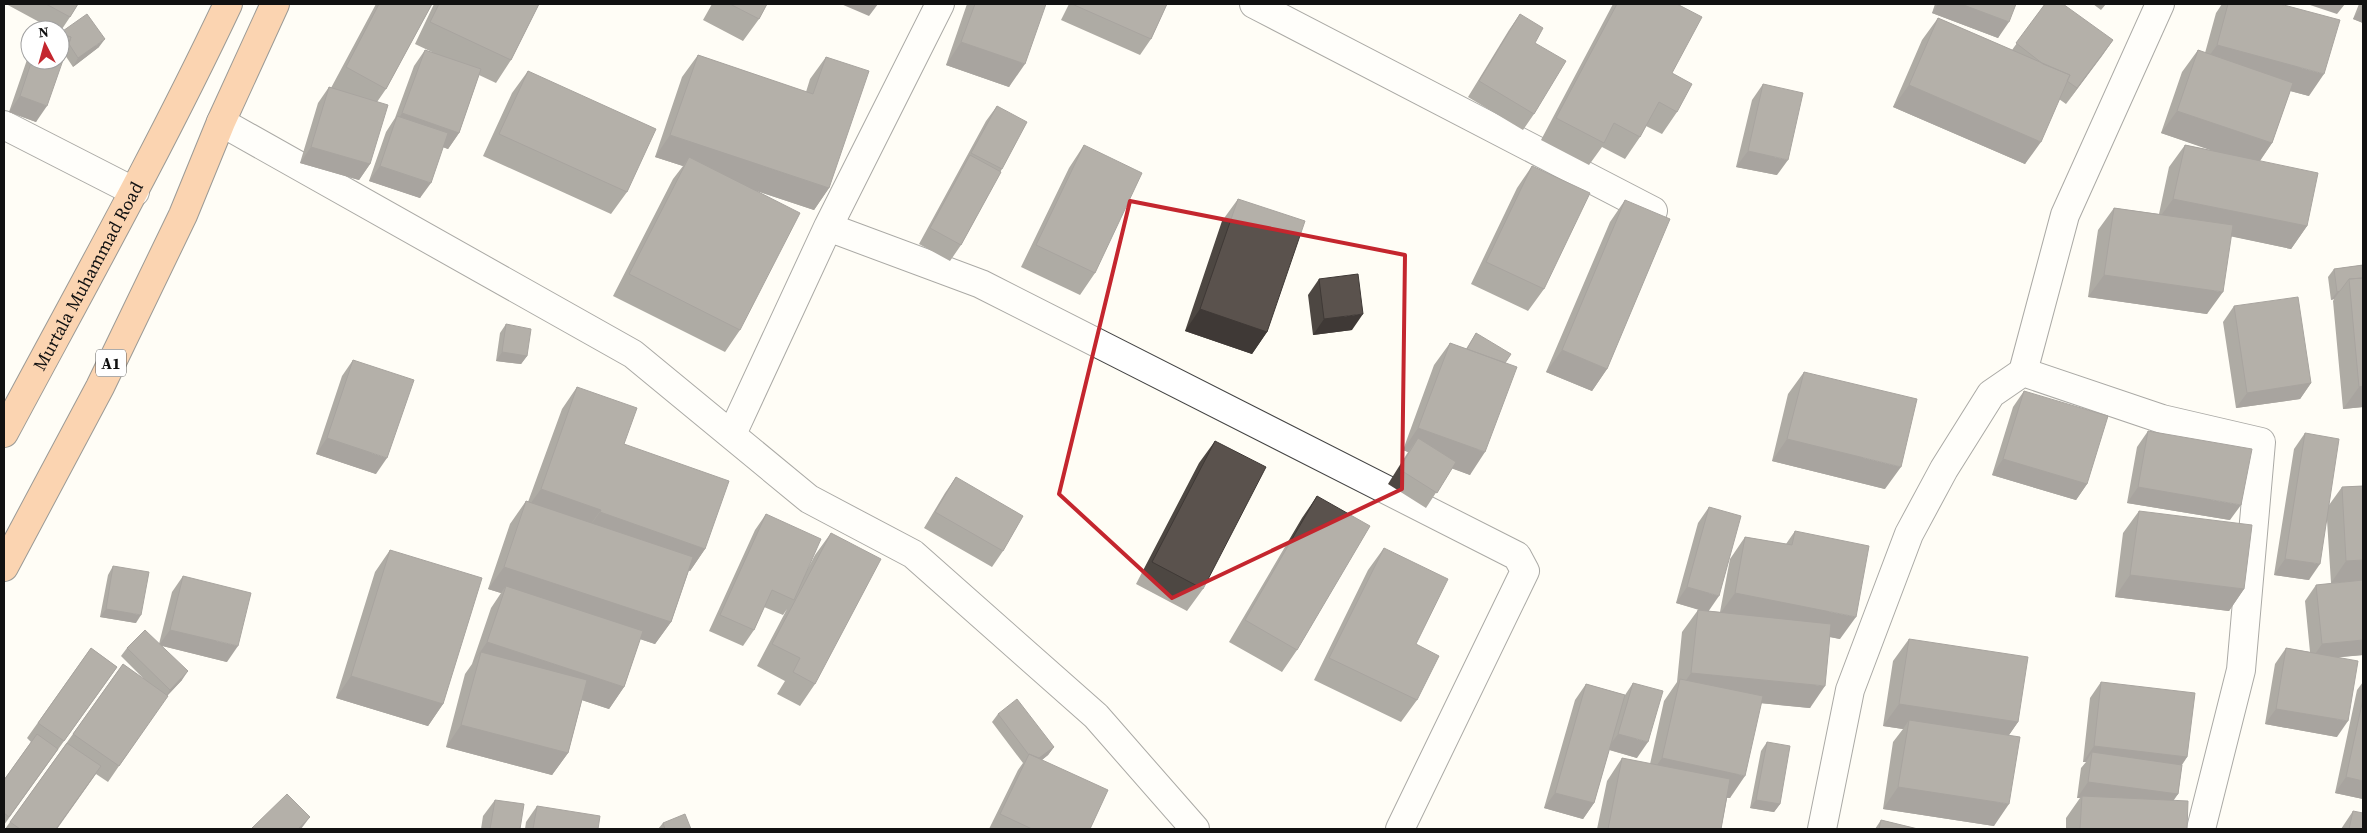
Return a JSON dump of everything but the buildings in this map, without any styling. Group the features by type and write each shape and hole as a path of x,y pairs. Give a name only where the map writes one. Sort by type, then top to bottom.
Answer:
{"highway":[{"name":"Murtala Muhammad Road","path":"4,433 135,192 228,4"},
{"name":"A1","path":"4,567 100,387 183,214 221,122 275,4"}],"street":[{"path":"732,434 828,226 940,4"},
{"path":"1254,4 1653,211"},
{"path":"1822,829 1850,690 1909,534 1944,469 1991,394 2023,372 2066,215 2160,4"},
{"path":"221,122 634,354 809,499 913,554 1096,716 1195,829"},
{"path":"4,125 135,192"},
{"path":"828,226 981,284 1517,556 1525,571 1400,829"},
{"path":"2023,372 2162,419 2261,442 2240,670 2201,829"}],"highlighted area":[{"path":"1130,201 1405,255 1402,489 1172,598 1059,494"}]}
